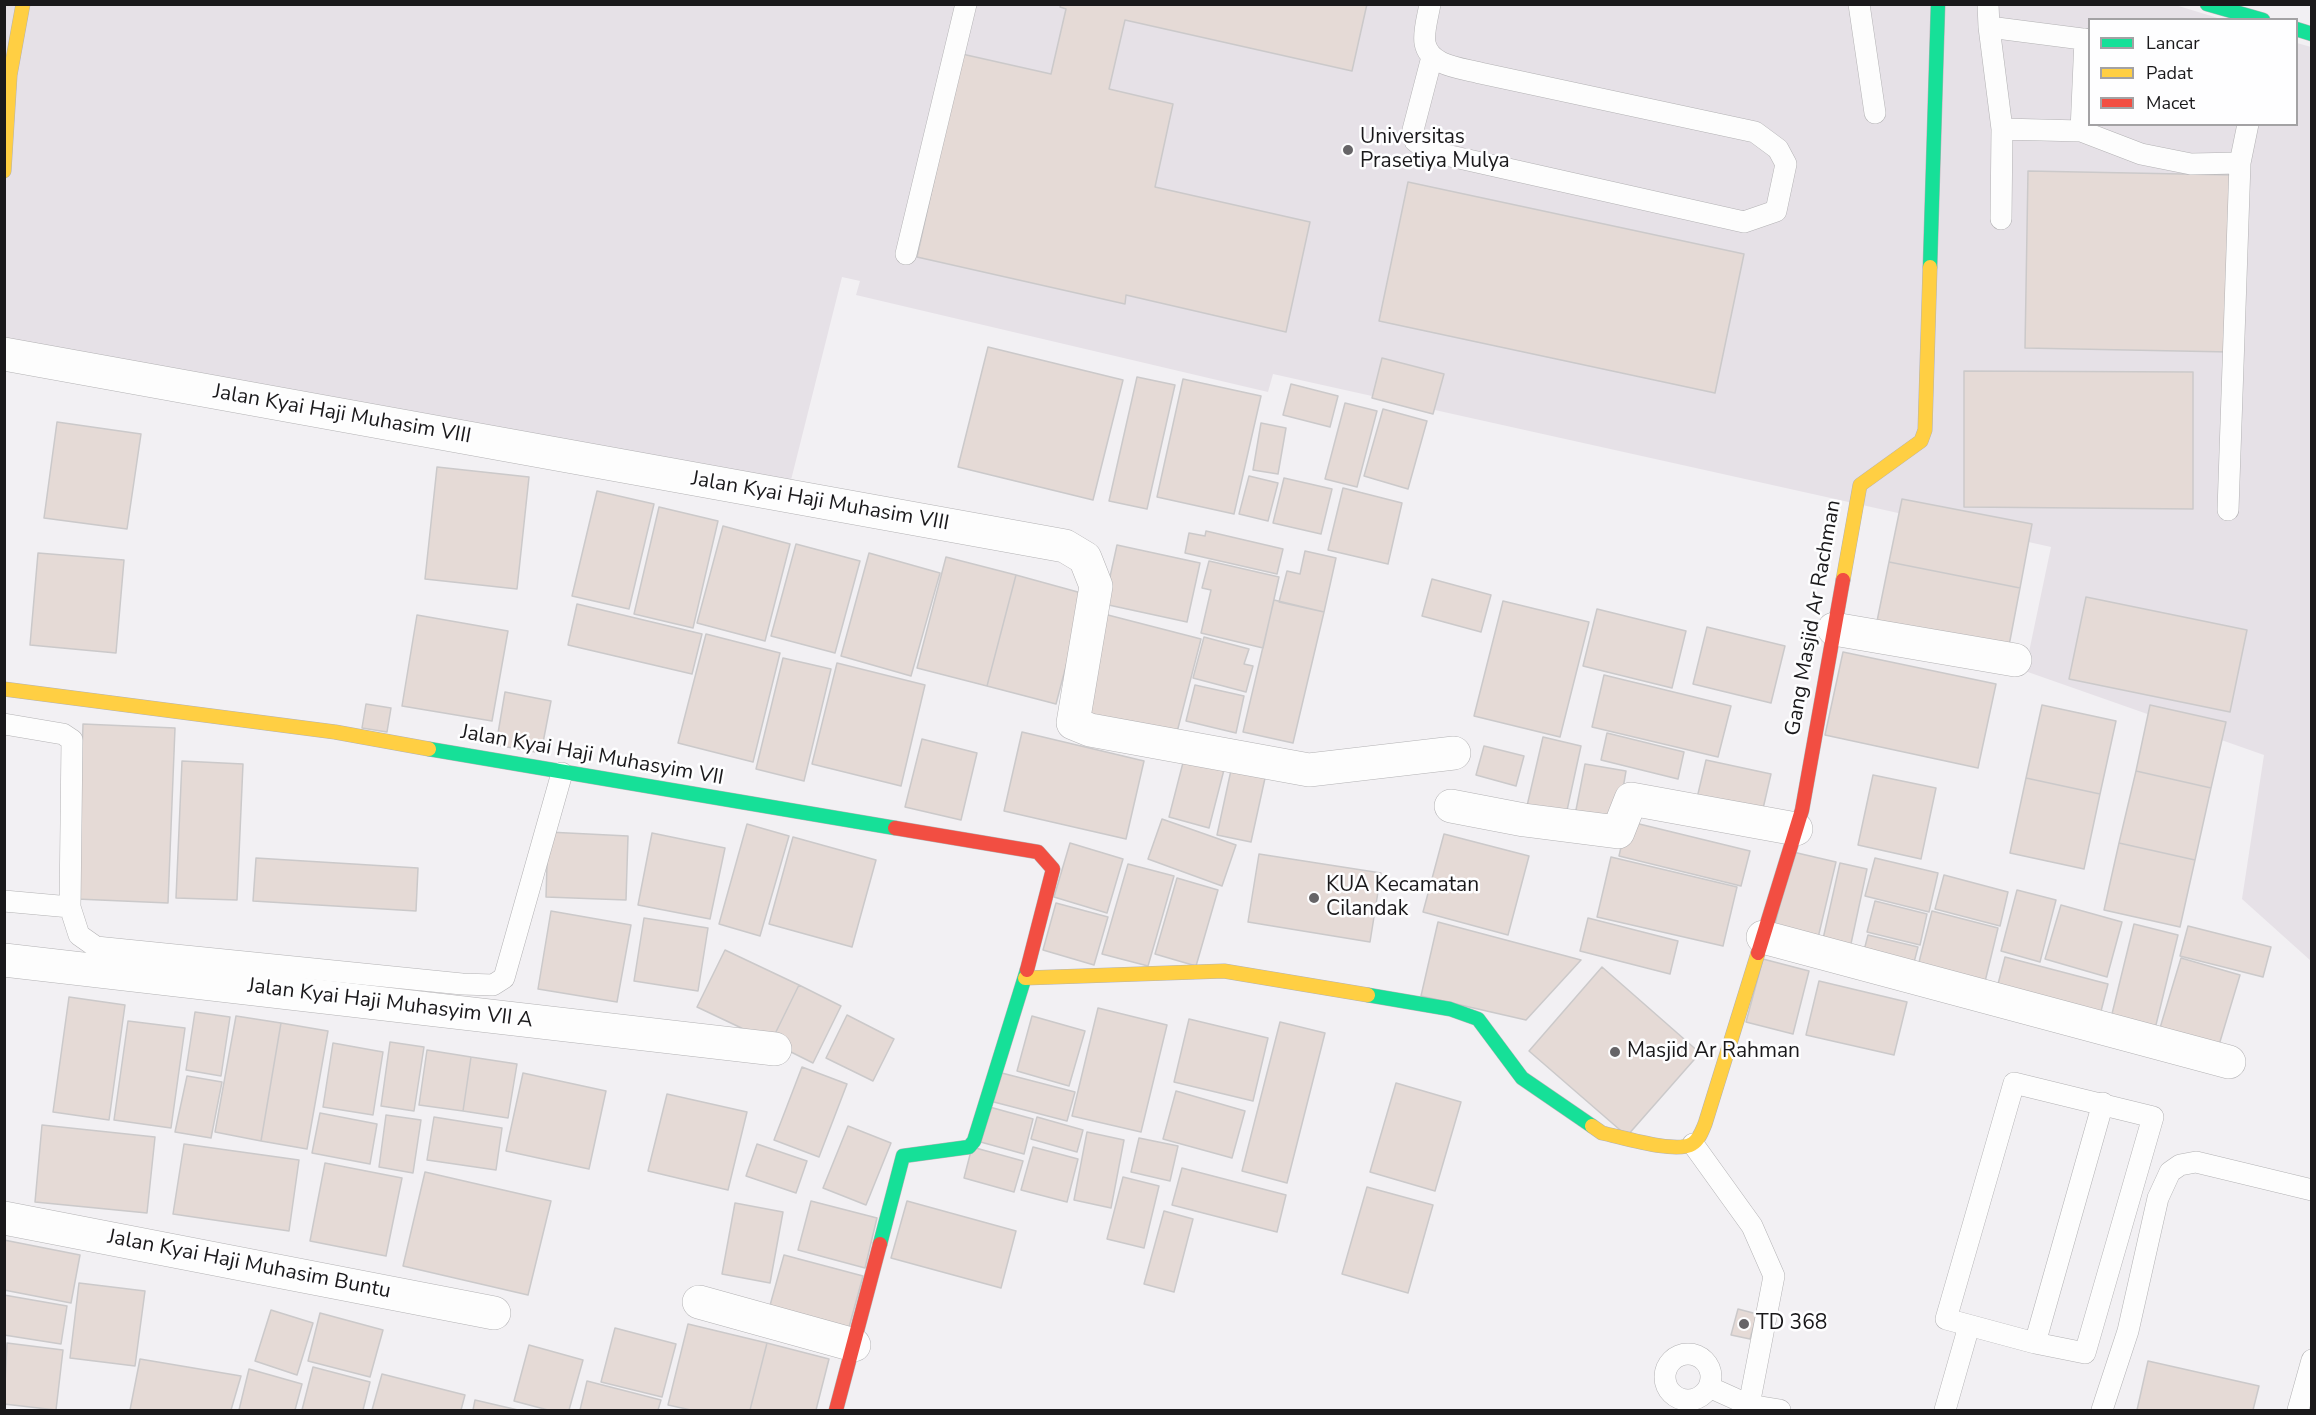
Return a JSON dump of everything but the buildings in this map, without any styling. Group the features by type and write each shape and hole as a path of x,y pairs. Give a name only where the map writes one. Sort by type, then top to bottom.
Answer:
{"main road":[{"path":"4,171 7,75 11,36 23,4"},
{"name":"Gang Masjid Ar Rachman","path":"1694,1144 1705,1124 1804,800 1860,485 1921,441 1925,430 1938,4"},
{"path":"2207,4 2256,18"},
{"name":"Jalan Kyai Haji Muhasyim VII","path":"4,689 335,732 562,773 1038,852 1053,869 1025,978"},
{"path":"836,1410 903,1156 969,1147 974,1141 1025,978 1224,971 1450,1009 1478,1019 1522,1078 1602,1133 1679,1148 1694,1144"}],"street":[{"name":"Jalan Kyai Haji Muhasim VIII","path":"4,354 1065,546 1085,558 1096,585 1073,723 1090,730 1309,770 1454,753"},
{"path":"1834,629 2015,660"},
{"path":"1451,806 1524,820 1618,832 1631,800 1796,830"},
{"path":"1763,937 2229,1062"},
{"name":"Jalan Kyai Haji Muhasyim VII A","path":"4,960 775,1049"},
{"name":"Jalan Kyai Haji Muhasim Buntu","path":"4,1218 494,1313"},
{"path":"699,1302 854,1346"}],"lane":[{"path":"906,254 966,4"},
{"path":"1430,4 1425,43 1432,57 1442,62 1480,73 1755,132 1778,149 1786,164 1776,211 1744,222 1428,151 1414,141 1413,130 1432,57"},
{"path":"1859,4 1875,112"},
{"path":"1988,4 2002,129 2001,219"},
{"path":"1989,27 2087,40 2081,131"},
{"path":"2228,510 2240,163 2248,126"},
{"path":"2002,129 2081,131 2140,154 2191,164 2240,163"},
{"path":"4,724 63,734 72,740 70,907 79,935 96,946 462,984 494,985 504,978 556,802 562,773"},
{"path":"4,901 70,907"},
{"path":"2014,1083 2103,1103 2153,1117 2085,1353 2035,1343 1946,1319 2014,1083"},
{"path":"2035,1343 2103,1103"},
{"path":"1694,1144 1752,1226 1774,1276 1749,1408"},
{"path":"2102,1410 2128,1331 2158,1198 2170,1172 2180,1165 2196,1162 2312,1190"},
{"path":"1945,1410 1969,1326"},
{"path":"1683,1354 1694,1354 1703,1359 1709,1367 1711,1378 1709,1388 1702,1395 1681,1405 1667,1386 1665,1376 1667,1366 1674,1358 1683,1354"},
{"path":"2298,1410 2312,1360"},
{"path":"1709,1388 1749,1408 1780,1410"}],"shaded area":[{"path":"2172,4 2218,18 2088,18 2088,126 2298,126 2298,43 2311,47 2311,961 2242,899 2264,755 2025,671 2051,547 1273,374 1268,392 856,295 860,281 842,277 788,492 5,348 4,5"}],"traffic: fast":[{"path":"1930,267 1938,4"},
{"path":"2207,4 2256,18"},
{"path":"2298,30 2312,34"},
{"path":"429,749 895,828"},
{"path":"880,1244 903,1156 969,1147 974,1141 1027,970"},
{"path":"1368,995 1450,1009 1478,1019 1522,1078 1592,1126"}],"traffic: slow":[{"path":"4,171 10,75 23,4"},
{"path":"1843,580 1860,485 1921,441 1925,430 1930,267"},
{"path":"4,689 335,732 429,749"},
{"path":"1592,1126 1602,1133 1662,1146 1684,1147 1697,1140 1705,1124 1758,953"},
{"path":"1025,978 1224,971 1368,995"}],"traffic: jam":[{"path":"1758,953 1802,810 1843,580"},
{"path":"895,828 1038,852 1053,869 1027,970"},
{"path":"836,1410 880,1244"}],"place":[{"name":"Universitas Prasetiya Mulya","path":"1348,150"},
{"name":"KUA Kecamatan Cilandak","path":"1314,898"},
{"name":"Masjid Ar Rahman","path":"1615,1052"},
{"name":"TD 368","path":"1744,1324"}]}
